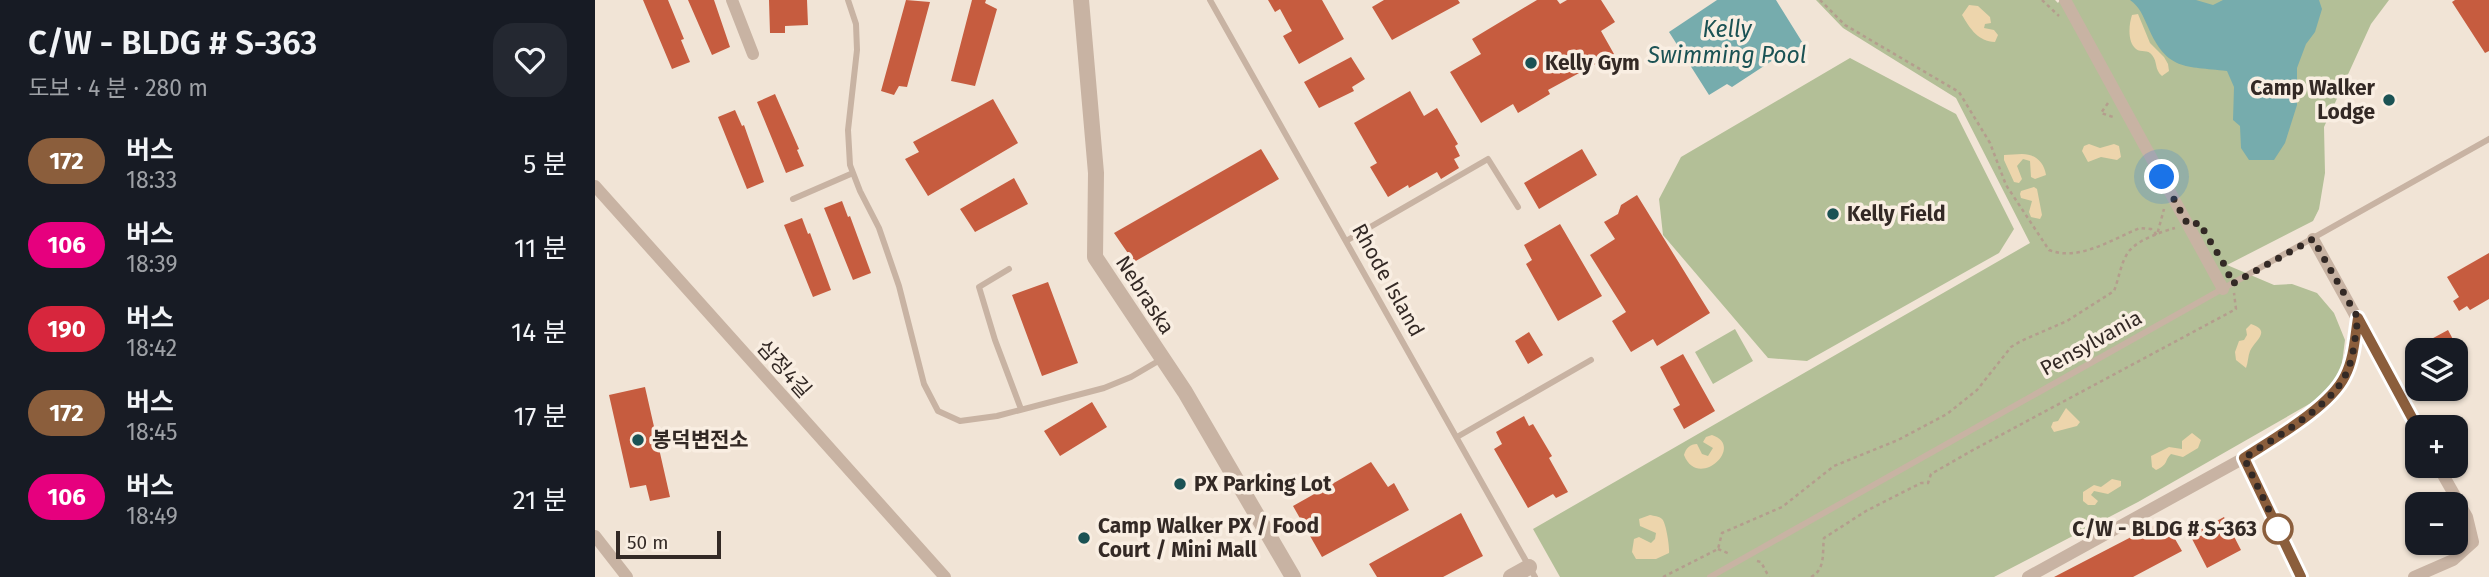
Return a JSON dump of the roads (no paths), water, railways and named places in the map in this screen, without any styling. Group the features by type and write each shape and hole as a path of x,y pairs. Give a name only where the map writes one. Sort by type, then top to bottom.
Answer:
{"street":[{"path":"732,0 753,54"},
{"name":"Nebraska","path":"1081,0 1096,173 1095,257 1185,392 1293,577"},
{"path":"2065,0 2188,225 2227,287"},
{"name":"삼정4길","path":"595,187 945,577"},
{"path":"2313,239 2411,415"},
{"path":"2028,577 2244,458 2299,421 2333,394 2346,376 2358,318"},
{"path":"2244,458 2301,577"},
{"path":"2414,577 2453,559 2473,542 2467,517 2445,478"},
{"path":"595,536 628,577"},
{"path":"1511,577 1532,572"}],"lane":[{"path":"848,0 856,24 857,37 848,130 850,165 880,228 899,286 924,384 938,411 960,421 1021,409 1104,388 1131,377 1162,359"},
{"name":"Rhode Island","path":"1210,0 1532,572"},
{"name":"Pensylvania","path":"1710,577 2489,139"},
{"path":"1346,241 1488,159 1518,207"},
{"path":"793,199 853,173"},
{"path":"1009,269 979,287 995,340 1021,409"},
{"path":"1457,437 1591,360"}],"water":[{"name":"Kelly Swimming Pool","path":"1717,0 1776,0 1804,45 1784,53 1732,87 1727,84 1709,95 1669,32"},
{"path":"2130,0 2196,0 2213,5 2223,0 2319,0 2322,9 2315,32 2306,44 2297,68 2297,105 2285,143 2274,160 2249,160 2241,148 2240,126 2233,120 2234,87 2227,71 2179,64 2170,59 2162,52 2141,12"}],"place":[{"name":"Kelly Gym","path":"1531,63"},
{"name":"Camp Walker Lodge","path":"2389,100"},
{"name":"Kelly Field","path":"1833,214"},
{"name":"봉덕변전소","path":"638,440"},
{"name":"PX Parking Lot","path":"1180,484"},
{"name":"C/W - BLDG # S-363","path":"2278,529"},
{"name":"Camp Walker PX / Food Court / Mini Mall","path":"1084,538"}]}
